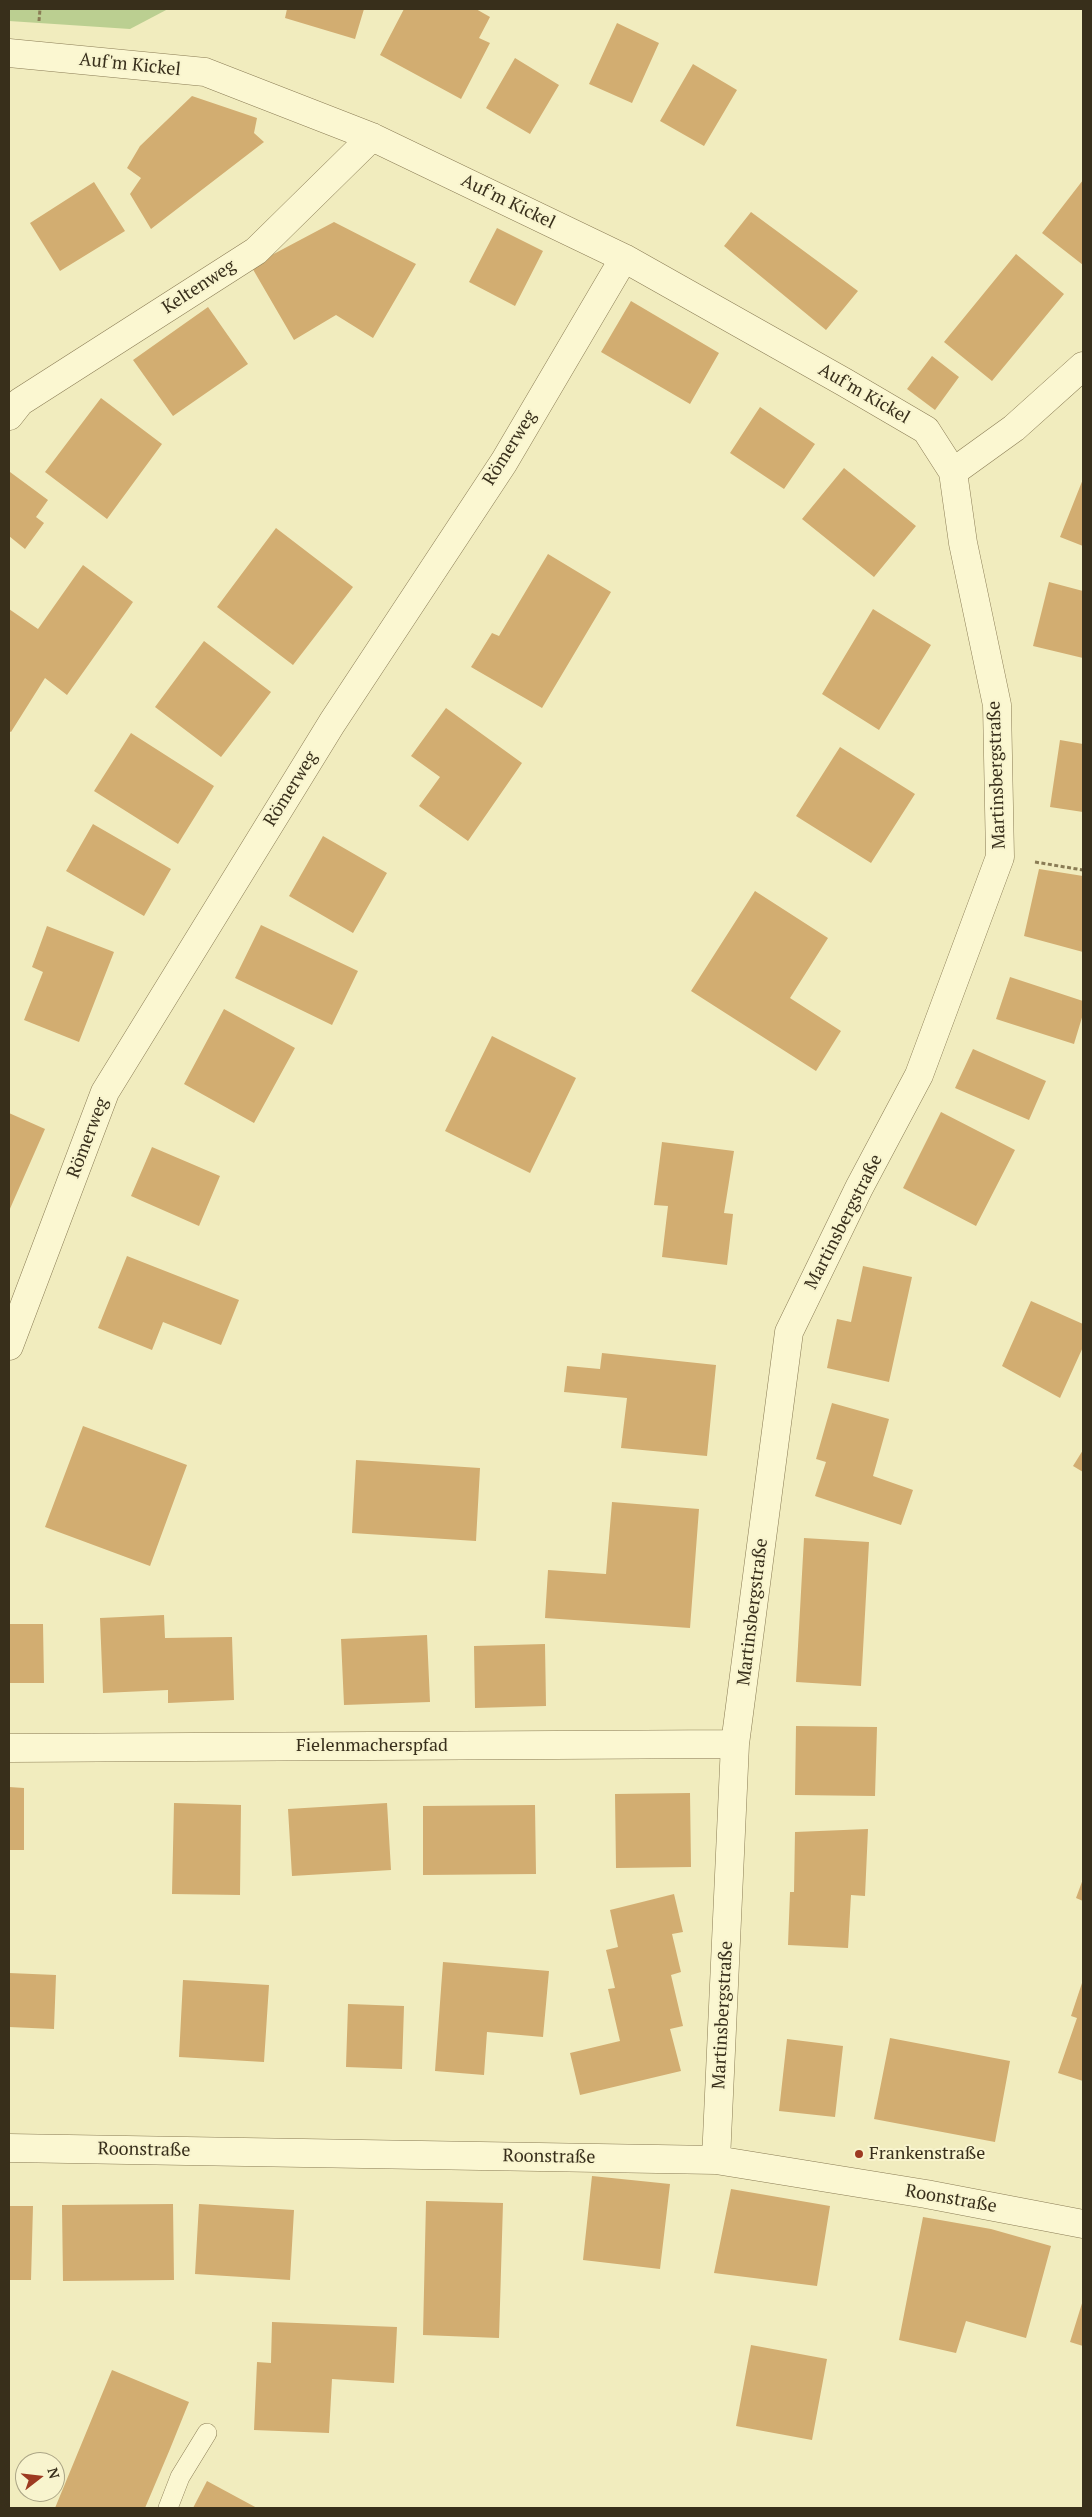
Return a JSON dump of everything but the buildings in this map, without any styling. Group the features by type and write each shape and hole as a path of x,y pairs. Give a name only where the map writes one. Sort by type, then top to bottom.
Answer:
{"street":[{"name":"Auf'm Kickel","path":"9,53 205,72 372,137 624,258 926,430 953,472"},
{"name":"Keltenweg","path":"9,416 20,402 256,251 372,137"},
{"name":"Römerweg","path":"9,1346 105,1092 332,722 504,462 624,258"},
{"path":"953,472 1014,428 1083,366"},
{"name":"Martinsbergstraße","path":"716,2160 735,1744 789,1332 859,1188 919,1075 1000,857 998,705 964,543 953,472"},
{"name":"Fielenmacherspfad","path":"9,1748 735,1744"},
{"name":"Roonstraße","path":"9,2148 716,2160 917,2192 1083,2224"}],"lane":[{"path":"168,2508 180,2477 207,2433"}],"path":[{"path":"1032,862 1083,870"}],"green space":[{"path":"9,9 168,9 130,29 9,21"}],"place":[{"name":"Frankenstraße","path":"859,2154"}]}
